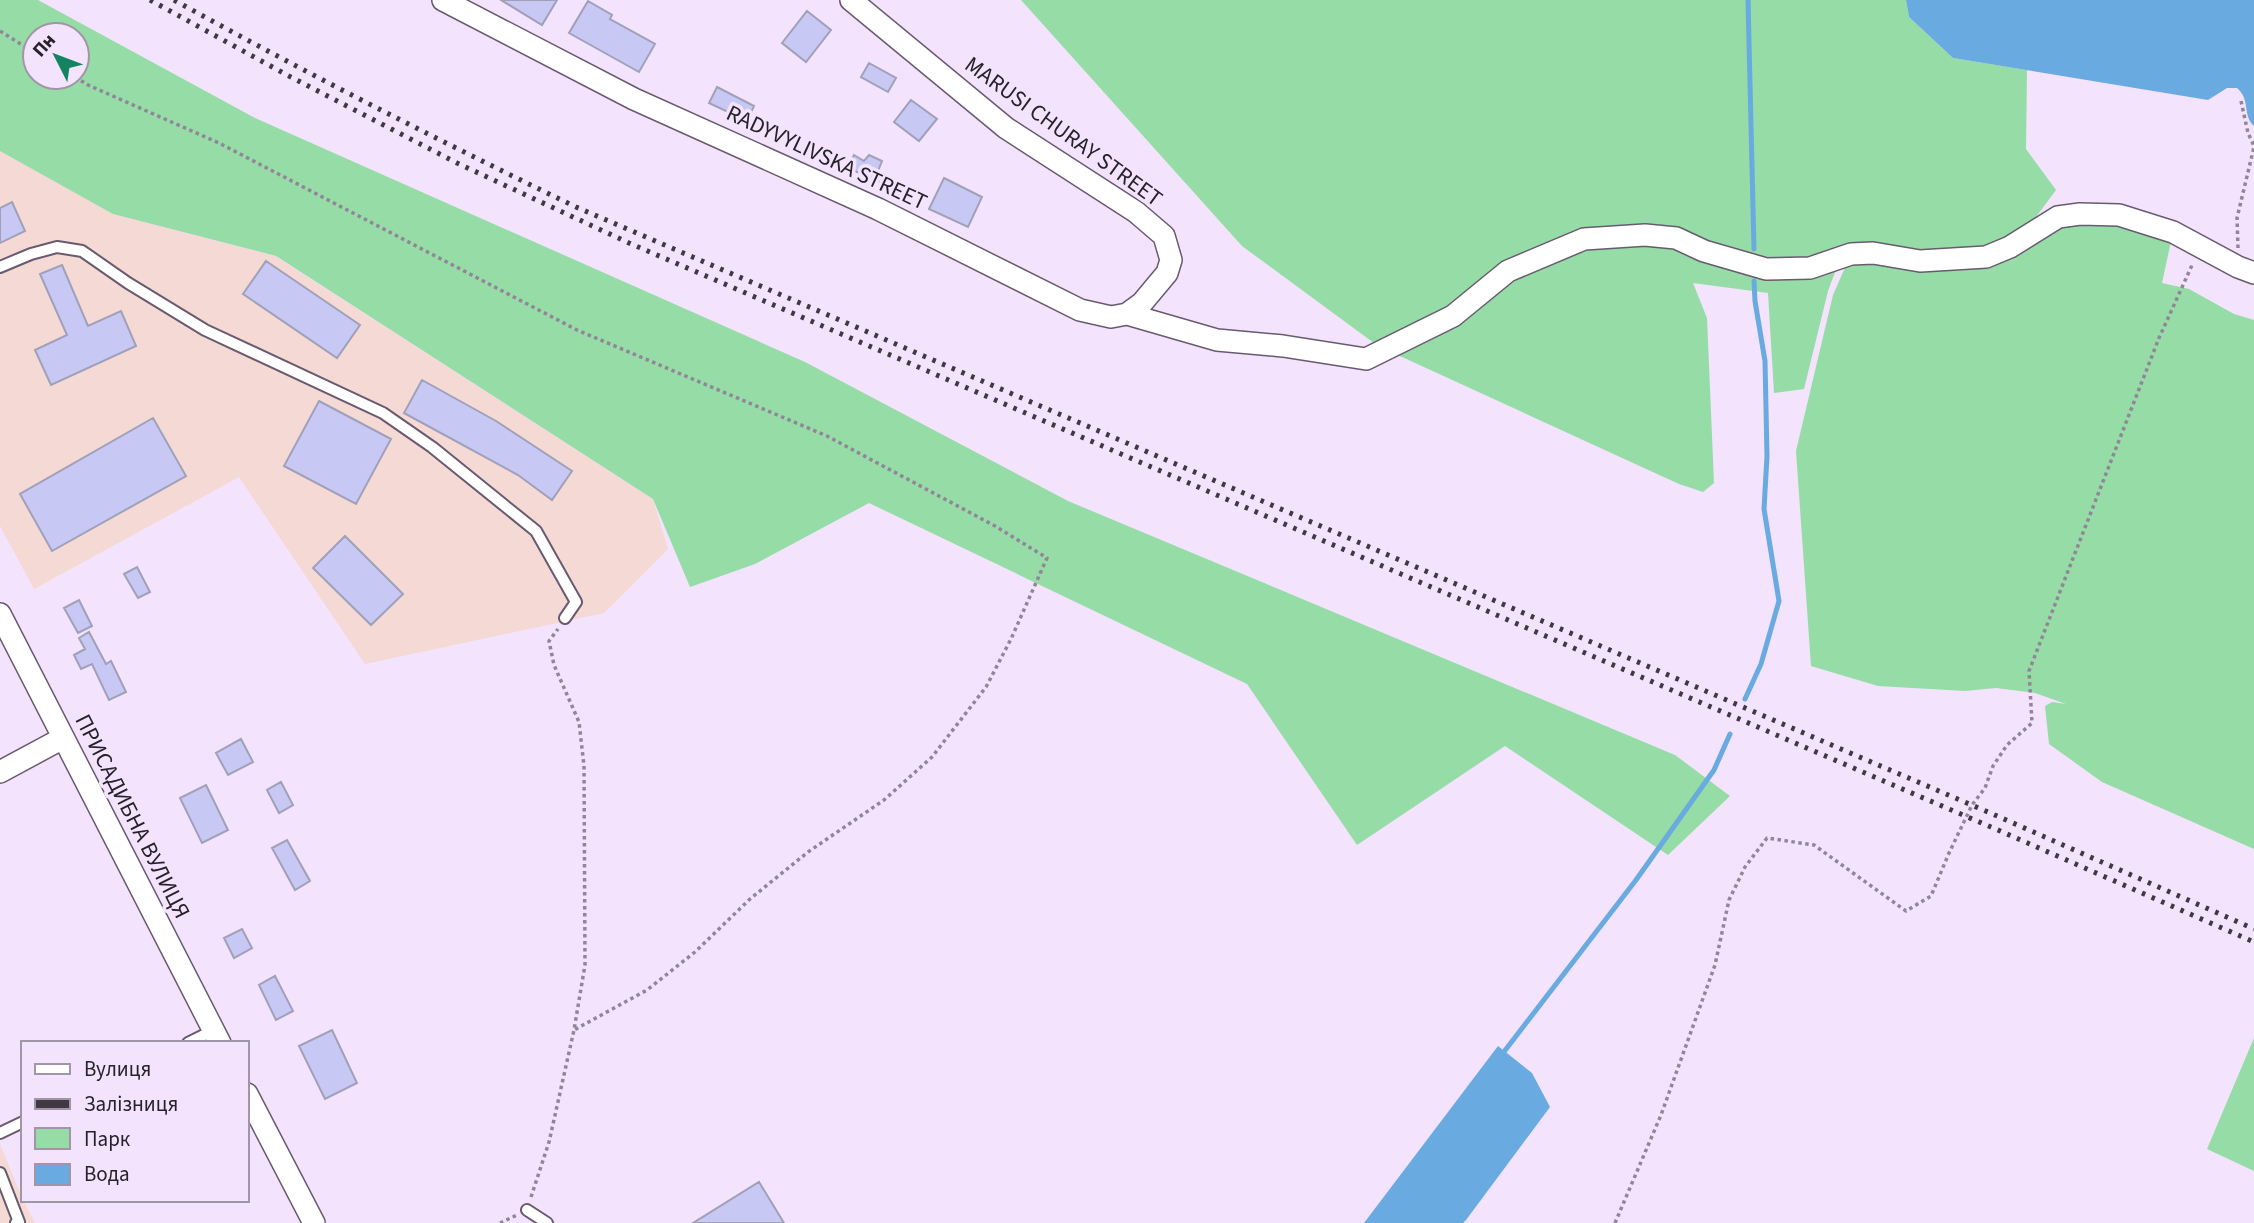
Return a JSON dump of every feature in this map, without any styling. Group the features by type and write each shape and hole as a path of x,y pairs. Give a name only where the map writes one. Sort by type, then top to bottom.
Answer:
{"street":[{"name":"RADYVYLIVSKA STREET","path":"443,0 634,99 867,204 1080,310 1111,317 1127,314 1217,340 1283,346 1366,359 1453,316 1508,271 1584,239 1645,235 1676,238 1704,251 1766,269 1810,268 1851,254 1873,253 1920,261 1986,257 2010,247 2058,217 2080,214 2119,215 2174,232 2246,270"},
{"name":"MARUSI CHURAY STREET","path":"851,0 1006,128 1136,212 1164,236 1171,260 1167,273 1142,303 1127,314"},
{"name":"ПРИСАДИБНА ВУЛИЦЯ","path":"0,614 217,1037"},
{"path":"0,772 63,738"},
{"path":"248,1096 314,1223"}],"lane":[{"path":"0,267 57,247 82,251 205,330 383,413 432,447 536,531 576,602 565,618"},
{"path":"198,1041 217,1037"},
{"path":"0,1133 21,1123"},
{"path":"0,1173 18,1223"},
{"path":"527,1210 547,1223"}],"path":[{"path":"0,31 21,44"},
{"path":"91,86 219,143 577,330 827,436 995,526 1047,558 986,687 932,757 884,800 808,852 750,898 695,952 647,990 574,1030"},
{"path":"2241,101 2248,133 2254,146 2237,218 2246,270"},
{"path":"1615,1223 1661,1115 1715,965 1728,900 1745,867 1767,838 1814,845 1906,911 1931,896 1949,853 1972,805 1985,788 1993,766 2007,745 2032,723 2029,671 2159,338 2200,247"},
{"path":"500,1223 527,1210 549,1142 574,1030 585,965 584,766 579,722 554,665 549,641 565,618"}],"shaded area":[{"path":"0,149 113,214 275,256 653,499 668,549 604,613 365,664 239,477 34,589 0,526"},
{"path":"0,1144 21,1195 21,1202 24,1202 35,1223 0,1223"}],"green space":[{"path":"0,0 38,0 77,21 21,21 21,91 91,91 91,29 255,118 805,362 1068,501 1675,755 1730,796 1668,855 1505,746 1357,845 1247,684 869,503 755,564 690,587 653,499 276,256 113,214 0,151"},
{"path":"1021,0 1906,0 1909,17 1953,58 2027,70 2026,149 2056,190 2030,225 1994,247 1951,247 1909,255 1843,251 1828,291 1804,389 1774,393 1768,293 1693,283 1707,318 1714,483 1703,492 1679,484 1378,346 1242,246"},
{"path":"2058,217 2173,232 2162,283 2189,289 2234,314 2254,320 2254,849 2102,782 2049,744 2045,706 2052,702 2066,704 2035,693 1996,688 1965,691 1878,686 1811,666 1796,451 1833,295 1851,254 1986,257"},
{"path":"2254,1038 2254,1171 2207,1149"}],"water":[{"path":"1906,0 2254,0 2254,126 2248,117 2244,97 2237,88 2227,88 2208,100 1953,58 1909,17"},
{"path":"1498,1046 1532,1073 1550,1107 1466,1220 1463,1223 1364,1223"}],"building":[{"path":"501,0 557,0 542,25"},
{"path":"588,1 612,15 610,19 655,44 639,72 569,33"},
{"path":"807,11 831,30 806,62 782,43"},
{"path":"869,63 896,78 888,92 861,77"},
{"path":"717,87 754,106 747,121 709,103"},
{"path":"911,100 937,119 919,141 894,122"},
{"path":"854,155 864,161 869,155 882,161 878,171 888,177 884,184 848,168"},
{"path":"944,178 982,197 968,227 929,209"},
{"path":"12,202 25,231 0,243 0,208"},
{"path":"266,261 360,325 337,358 243,294"},
{"path":"62,265 88,326 121,311 136,346 51,385 35,350 67,335 40,274"},
{"path":"422,380 496,421 572,471 552,500 518,475 404,413"},
{"path":"319,401 391,439 356,504 284,466"},
{"path":"153,418 186,476 52,551 20,494"},
{"path":"345,536 403,594 371,625 313,568"},
{"path":"137,567 150,592 138,598 124,574"},
{"path":"79,600 92,626 78,633 64,608"},
{"path":"89,632 106,664 111,661 126,692 109,700 92,664 81,669 74,655 85,649 79,638"},
{"path":"241,739 253,762 228,775 216,753"},
{"path":"281,782 293,805 279,813 267,790"},
{"path":"206,785 228,830 202,843 180,798"},
{"path":"287,840 310,881 295,890 272,848"},
{"path":"242,929 252,948 234,958 224,938"},
{"path":"275,976 293,1011 276,1020 259,985"},
{"path":"332,1030 357,1083 325,1099 299,1046"},
{"path":"759,1182 784,1223 693,1223"}],"waterway":[{"path":"1748,0 1754,249"},
{"path":"1745,699 1761,664 1779,601 1764,509 1767,456 1765,361 1754,281"},
{"path":"1500,1057 1636,880 1714,770 1730,734"}],"railway":[{"path":"150,0 457,163 629,243 2254,942"},
{"path":"174,0 273,54 576,207 1988,812 2254,929"}]}
